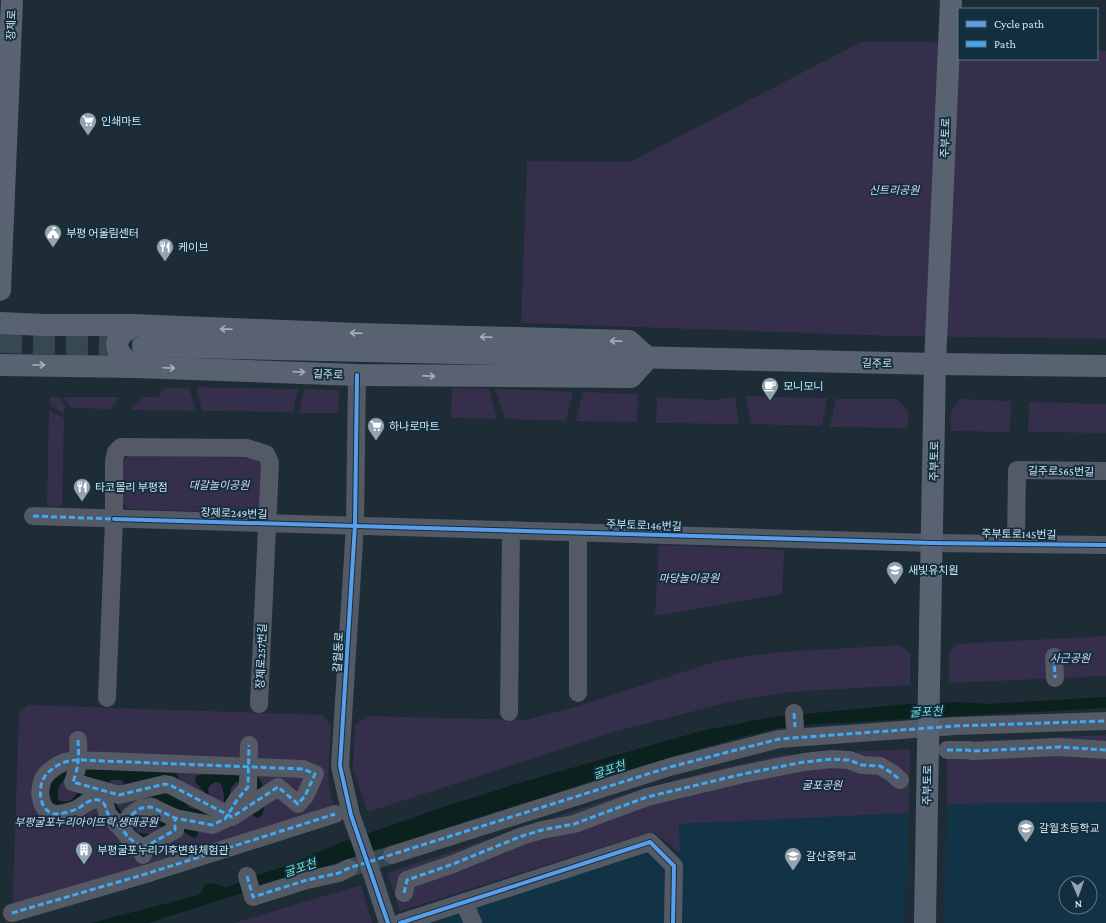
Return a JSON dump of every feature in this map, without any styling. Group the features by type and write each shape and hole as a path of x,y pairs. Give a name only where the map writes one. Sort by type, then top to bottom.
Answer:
{"main road":[{"name":"장제로","path":"0,290 12,0"},
{"name":"주부토로","path":"924,923 938,748 929,685 935,364 951,0"},
{"path":"0,323 46,325 134,325 366,334 629,341 648,358"},
{"path":"134,325 120,335 117,343 117,349 123,358 135,366"},
{"name":"길주로","path":"143,346 935,364 1106,366"},
{"name":"길주로","path":"0,365 135,366 357,375 631,377 648,358"}],"street":[{"name":"갈월동로","path":"357,375 354,525 340,766 343,814 372,874 388,923"},
{"name":"장제로249번길","path":"107,698 114,519 114,461 116,452 121,447 247,448 266,454 270,463 263,609"},
{"name":"길주로565번길","path":"1016,543 1017,470 1106,471"},
{"path":"33,516 114,519"},
{"name":"장제로249번길","path":"114,519 354,525"},
{"name":"주부토로146번길","path":"354,525 932,543"},
{"path":"510,712 511,530"},
{"path":"578,532 578,693"},
{"name":"주부토로145번길","path":"932,543 1106,545"},
{"name":"장제로257번길","path":"259,704 263,609"},
{"path":"1054,657 1055,678"},
{"path":"392,855 670,767 779,739 955,726 1106,721"},
{"path":"78,740 78,770"},
{"path":"217,810 236,800 248,787 249,745"},
{"path":"938,748 973,751 1060,747 1106,750"},
{"path":"404,893 406,880 453,864 522,836 542,830 574,824 647,796 677,794 743,774 804,762 832,759 849,760 862,765 880,766 900,780"},
{"path":"78,770 248,773 303,769 315,774 305,796 298,804 278,787 232,817 176,788 165,784 119,795 78,770 72,760 59,764 46,775 40,787 44,808 56,814 69,812 91,800 95,799 101,801 105,804 108,814 125,823 129,838 143,852 175,823"},
{"path":"125,823 141,808 151,807 175,823 212,825 226,819 217,810"},
{"path":"12,913 343,814"},
{"path":"400,923 650,842 674,866 673,923"},
{"path":"247,876 253,897 307,880 339,874 349,868"},
{"path":"464,902 473,923"}],"shaded area":[{"name":"갈월초등학교","path":"1106,802 1106,923 945,923 947,804"},
{"name":"갈산중학교","path":"909,813 905,923 680,923 679,824"},
{"path":"651,848 667,869 665,923 404,923"}],"green space":[{"name":"신트리공원","path":"861,42 928,42 958,44 958,60 1098,60 1098,51 1106,51 1106,339 894,336 521,323 527,161 630,162"},
{"path":"196,387 298,389 293,412 202,411"},
{"path":"165,388 189,388 196,411 129,410 144,397 158,397"},
{"path":"452,388 489,389 497,419 451,418"},
{"path":"304,389 339,390 338,413 299,413"},
{"path":"495,389 573,392 566,421 505,419"},
{"path":"583,392 638,394 637,422 576,421"},
{"path":"735,396 739,424 656,423 657,397 715,400"},
{"path":"745,396 827,398 822,426 751,424"},
{"path":"50,397 60,397 67,409 64,409 64,414 50,406"},
{"path":"63,397 120,397 111,409 71,408"},
{"path":"836,399 897,399 908,411 908,428 830,427"},
{"path":"960,399 1011,401 1010,432 951,431 951,411"},
{"path":"1029,402 1106,404 1106,433 1028,432"},
{"path":"49,410 64,418 62,506 47,507"},
{"name":"대갈놀이공원","path":"130,455 256,458 263,468 260,508 251,513 129,509 121,501 123,462"},
{"name":"마당놀이공원","path":"659,545 784,550 782,594 655,616"},
{"name":"사근공원","path":"1106,636 1106,676 949,683 949,652 957,644"},
{"path":"900,645 910,653 910,685 789,692 737,700 617,731 368,812 353,769 355,725 367,716 525,720 572,708 714,662 781,652"},
{"name":"부평굴포누리아이뜨락 생태공원","path":"28,705 323,715 331,727 328,779 335,814 12,919 19,714"},
{"path":"1106,735 1106,802 947,804 947,742"},
{"name":"굴포공원","path":"910,749 909,813 679,824 680,853 655,833 629,839 400,911 387,873 600,802 719,769 782,755"},
{"path":"361,885 372,923 234,923"}],"water":[{"name":"굴포천","path":"1106,697 1106,708 816,724 778,728 730,740 614,774 148,923 91,923 199,895 205,885 211,883 226,887 233,885 289,865 337,844 444,807 516,784 701,731 773,717 908,704 958,702 986,704"},
{"path":"66,768 174,771 180,781 181,799 190,808 196,809 206,794 195,782 196,776 208,774 244,773 255,775 260,779 264,789 265,806 264,811 259,818 249,812 259,793 254,783 243,779 235,783 231,788 228,802 220,817 179,815 158,799 125,789 123,781 116,780 109,782 111,795 123,814 146,811 158,820 198,829 198,835 194,838 181,830 139,839 114,809 53,807 48,798 51,783","holes":["68,776 78,792 70,800 64,802 58,800 58,790 62,782","215,782 220,783 224,794 223,805 211,800 208,792 209,786","143,822 150,822 161,827 161,830 153,834 139,833 135,830 135,826"]}],"tunnel":[{"path":"0,342 143,346"},
{"path":"349,868 392,855"}],"marked path":[{"path":"33,516 114,519"},
{"path":"1054,657 1055,678"},
{"path":"794,713 795,727"},
{"path":"247,876 253,897 307,880 339,873 349,868 670,767 779,739 955,726 1106,721"},
{"path":"78,740 78,752 78,757 78,761 73,782 119,795 165,784 170,785 232,817 278,787 298,804 305,796 315,774 303,769 79,760 75,760 60,764 44,777 40,792 44,807 51,813 64,813 77,809 91,800 98,800 103,803 108,814 121,828"},
{"path":"143,855 143,848 129,838 121,828 131,815 141,808 151,807 175,818 212,825 225,819 237,800 248,787 249,745"},
{"path":"947,750 973,751 1060,747 1106,750"},
{"path":"404,893 407,880 453,864 522,836 542,830 574,824 647,797 743,774 804,762 832,759 849,760 862,765 880,766 900,780"},
{"path":"12,913 149,873 335,814"},
{"path":"143,848 175,830 175,818"}],"cycle path":[{"path":"357,375 355,525 340,766 351,815 388,923"},
{"path":"114,519 932,543 1106,545"},
{"path":"400,923 650,842 674,866 673,923"}],"place":[{"name":"인쇄마트","path":"88,136"},
{"name":"부평 어울림센터","path":"53,248"},
{"name":"케이브","path":"165,262"},
{"name":"모니모니","path":"770,401"},
{"name":"하나로마트","path":"376,441"},
{"name":"타코몰리 부평점","path":"82,502"},
{"name":"새빛유치원","path":"895,585"},
{"name":"갈월초등학교","path":"1026,843"},
{"name":"부평굴포누리기후변화체험관","path":"84,865"},
{"name":"갈산중학교","path":"793,871"}]}
